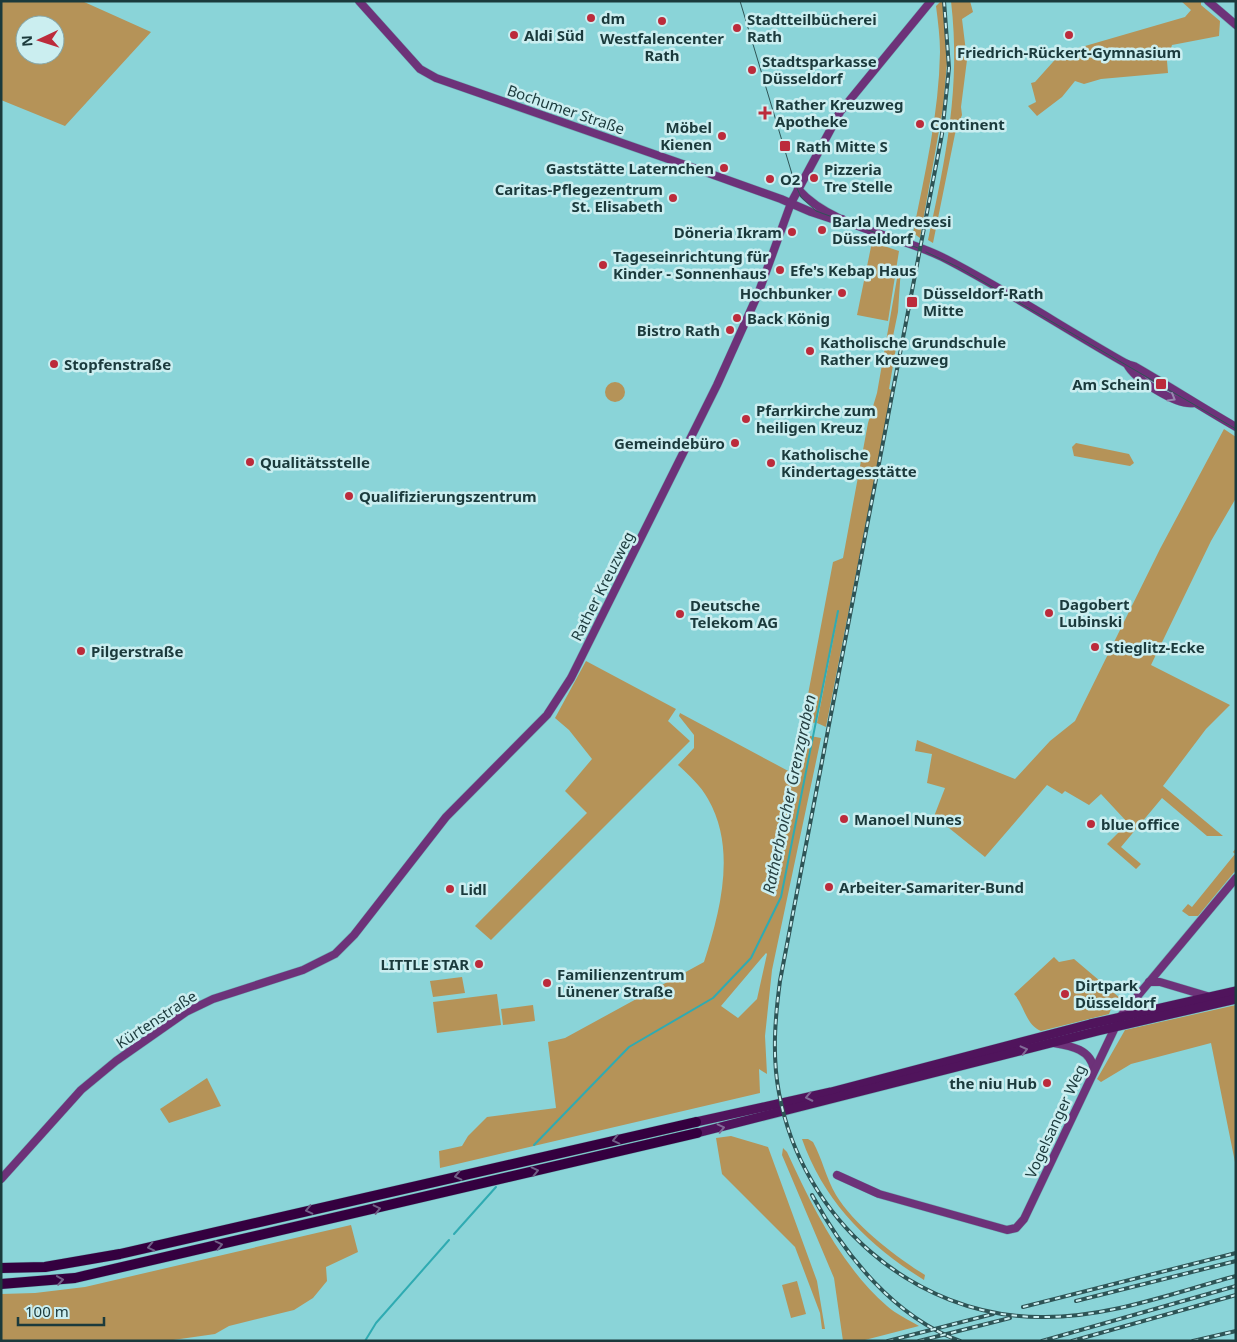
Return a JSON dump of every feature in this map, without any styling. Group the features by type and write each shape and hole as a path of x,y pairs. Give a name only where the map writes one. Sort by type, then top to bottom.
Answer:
{"highway":[{"path":"1,1268 45,1266 120,1254 696,1122"},
{"path":"1,1284 75,1278 697,1133"}],"main road":[{"path":"696,1122 831,1092 1120,1017 1236,991"},
{"path":"697,1133 1115,1027 1236,999"}],"street":[{"name":"Bochumer Straße","path":"359,1 420,68 436,78 532,110 811,212 835,220 842,219"},
{"name":"Rather Kreuzweg","path":"357,930 446,817 539,724 556,704 571,678 717,385 758,294 790,203 840,112 930,1"},
{"path":"1208,1 1236,25"},
{"path":"798,189 810,200 842,219 944,258 1127,364 1186,395 1194,403 1236,427"},
{"name":"Vogelsanger Weg","path":"836,1175 879,1194 1007,1230 1016,1228 1024,1219 1120,1017 1236,878"},
{"name":"Kürtenstraße","path":"1,1178 81,1090 106,1069 170,1023 213,999 321,963 335,954 357,930"},
{"path":"1160,969 1160,974 1165,983"},
{"path":"1149,982 1165,983 1192,993 1212,997"},
{"path":"1051,1043 1067,1045 1083,1052 1091,1058 1094,1070"}],"shaded area":[{"path":"1,1 82,1 151,32 65,126 1,100"},
{"path":"941,1 943,3 947,63 943,108 920,238 913,233 931,143 937,98 940,52 936,6"},
{"path":"951,1 970,1 973,12 962,19 967,60 961,107 962,115 955,134 933,243 928,240 946,151 953,93 954,33"},
{"path":"1181,1 1201,1 1201,5 1220,21 1219,36 1172,45 1167,61 1168,73 1101,79 1084,84 1075,81 1062,97 1037,116 1028,106 1036,102 1031,83 1035,82 1061,53 1185,17 1191,10"},
{"path":"872,242 899,251 888,321 857,315"},
{"path":"899,267 901,267 898,312 892,341 897,342 889,389 892,390 826,727 817,723 839,610 816,723 803,721 833,562 843,558 868,423 877,393"},
{"path":"615,382 622,385 625,392 622,399 615,402 608,399 605,392 608,385"},
{"path":"1224,429 1236,437 1236,498 1211,541 1151,665 1230,705 1206,729 1163,786 1223,836 1207,836 1162,798 1121,847 1141,864 1136,869 1107,844 1128,823 1101,794 1089,805 1065,791 1062,794 1047,785 985,857 949,828 933,819 945,788 927,783 932,754 915,751 917,740 1015,779 1050,741 1075,721 1160,549"},
{"path":"1076,443 1129,454 1134,463 1130,466 1074,456 1072,447"},
{"path":"586,661 676,709 668,721 690,741 491,940 475,926 587,813 565,791 592,759 569,730 555,718"},
{"path":"680,713 792,773 800,734 821,738 772,970 765,1036 767,1074 759,1069 760,1093 440,1168 439,1151 462,1146 468,1136 487,1117 556,1108 548,1042 565,1038 704,962 720,902 724,859 722,839 717,818 708,799 678,765 694,748 694,735 679,716","holes":["767,954 757,999 738,1018 721,1006"]},
{"path":"1236,848 1236,870 1198,916 1189,916 1182,911 1188,904 1192,907 1235,854 1233,852"},
{"name":"Dirtpark Düsseldorf","path":"1054,957 1059,962 1074,959 1120,998 1114,1002 1109,1014 1041,1031 1032,1024 1014,994"},
{"path":"462,977 465,993 433,997 430,981"},
{"path":"497,994 501,1025 437,1033 433,1002"},
{"path":"533,1005 535,1021 503,1025 501,1009"},
{"path":"1236,1005 1236,1167 1211,1043 1131,1064 1101,1082 1097,1079 1125,1030"},
{"path":"207,1078 221,1106 169,1123 160,1109"},
{"path":"731,1136 768,1147 817,1281 825,1329 822,1329 820,1313 795,1247 722,1174 716,1138"},
{"path":"802,1139 808,1139 813,1142 836,1195 853,1218 876,1240 925,1275 924,1280 885,1252 851,1220 823,1183 811,1162"},
{"path":"783,1148 787,1152 817,1214 855,1273 887,1306 919,1326 861,1341 843,1341 834,1278 782,1155"},
{"path":"351,1225 358,1252 326,1267 327,1281 313,1298 294,1310 229,1326 215,1334 166,1341 1,1341 1,1294 35,1293 85,1287"},
{"path":"797,1281 806,1314 791,1318 782,1285"}],"waterway":[{"name":"Ratherbroicher Grenzgraben","path":"534,1145 629,1047 713,998 751,958 781,897 838,611"},
{"path":"454,1234 496,1187"},
{"path":"365,1341 376,1323 449,1240"}],"tram line":[{"path":"740,1 795,184 801,197 816,211 918,248"},
{"path":"926,252 958,267 1236,429"}],"railway":[{"path":"944,1 949,68 942,134 780,981 775,1037 779,1093 792,1139 812,1181 838,1219 871,1252 908,1279 949,1300 994,1313 1041,1317 1066,1316 1115,1309 1236,1276"},
{"path":"812,1195 839,1239 873,1281 914,1316 936,1330 960,1341"},
{"path":"1023,1307 1236,1253"},
{"path":"1076,1301 1236,1261"},
{"path":"1042,1341 1236,1286"},
{"path":"1072,1341 1236,1295"},
{"path":"888,1341 993,1314"},
{"path":"919,1341 1010,1318"},
{"path":"1193,1341 1236,1331"}],"place":[{"name":"dm","path":"591,18"},
{"name":"Westfalencenter Rath","path":"662,21"},
{"name":"Stadtteilbücherei Rath","path":"737,28"},
{"name":"Aldi Süd","path":"514,35"},
{"name":"Friedrich-Rückert-Gymnasium","path":"1069,35"},
{"name":"Stadtsparkasse Düsseldorf","path":"752,70"},
{"name":"Rather Kreuzweg Apotheke","path":"765,113"},
{"name":"Continent","path":"920,124"},
{"name":"Möbel Kienen","path":"722,136"},
{"name":"Rath Mitte S","path":"785,146"},
{"name":"Gaststätte Laternchen","path":"724,168"},
{"name":"Pizzeria Tre Stelle","path":"814,178"},
{"name":"O2","path":"770,179"},
{"name":"Caritas-Pflegezentrum St. Elisabeth","path":"673,198"},
{"name":"Barla Medresesi Düsseldorf","path":"822,230"},
{"name":"Döneria Ikram","path":"792,232"},
{"name":"Tageseinrichtung für Kinder - Sonnenhaus","path":"603,265"},
{"name":"Efe's Kebap Haus","path":"780,270"},
{"name":"Hochbunker","path":"842,293"},
{"name":"Düsseldorf-Rath Mitte","path":"912,302"},
{"name":"Back König","path":"737,318"},
{"name":"Bistro Rath","path":"730,330"},
{"name":"Katholische Grundschule Rather Kreuzweg","path":"810,351"},
{"name":"Stopfenstraße","path":"54,364"},
{"name":"Am Schein","path":"1161,384"},
{"name":"Pfarrkirche zum heiligen Kreuz","path":"746,419"},
{"name":"Gemeindebüro","path":"735,443"},
{"name":"Qualitätsstelle","path":"250,462"},
{"name":"Katholische Kindertagesstätte","path":"771,463"},
{"name":"Qualifizierungszentrum","path":"349,496"},
{"name":"Dagobert Lubinski","path":"1049,613"},
{"name":"Deutsche Telekom AG","path":"680,614"},
{"name":"Stieglitz-Ecke","path":"1095,647"},
{"name":"Pilgerstraße","path":"81,651"},
{"name":"Manoel Nunes","path":"844,819"},
{"name":"blue office","path":"1091,824"},
{"name":"Arbeiter-Samariter-Bund","path":"829,887"},
{"name":"Lidl","path":"450,889"},
{"name":"LITTLE STAR","path":"479,964"},
{"name":"Familienzentrum Lünener Straße","path":"547,983"},
{"name":"Dirtpark Düsseldorf","path":"1065,994"},
{"name":"the niu Hub","path":"1047,1083"}]}
